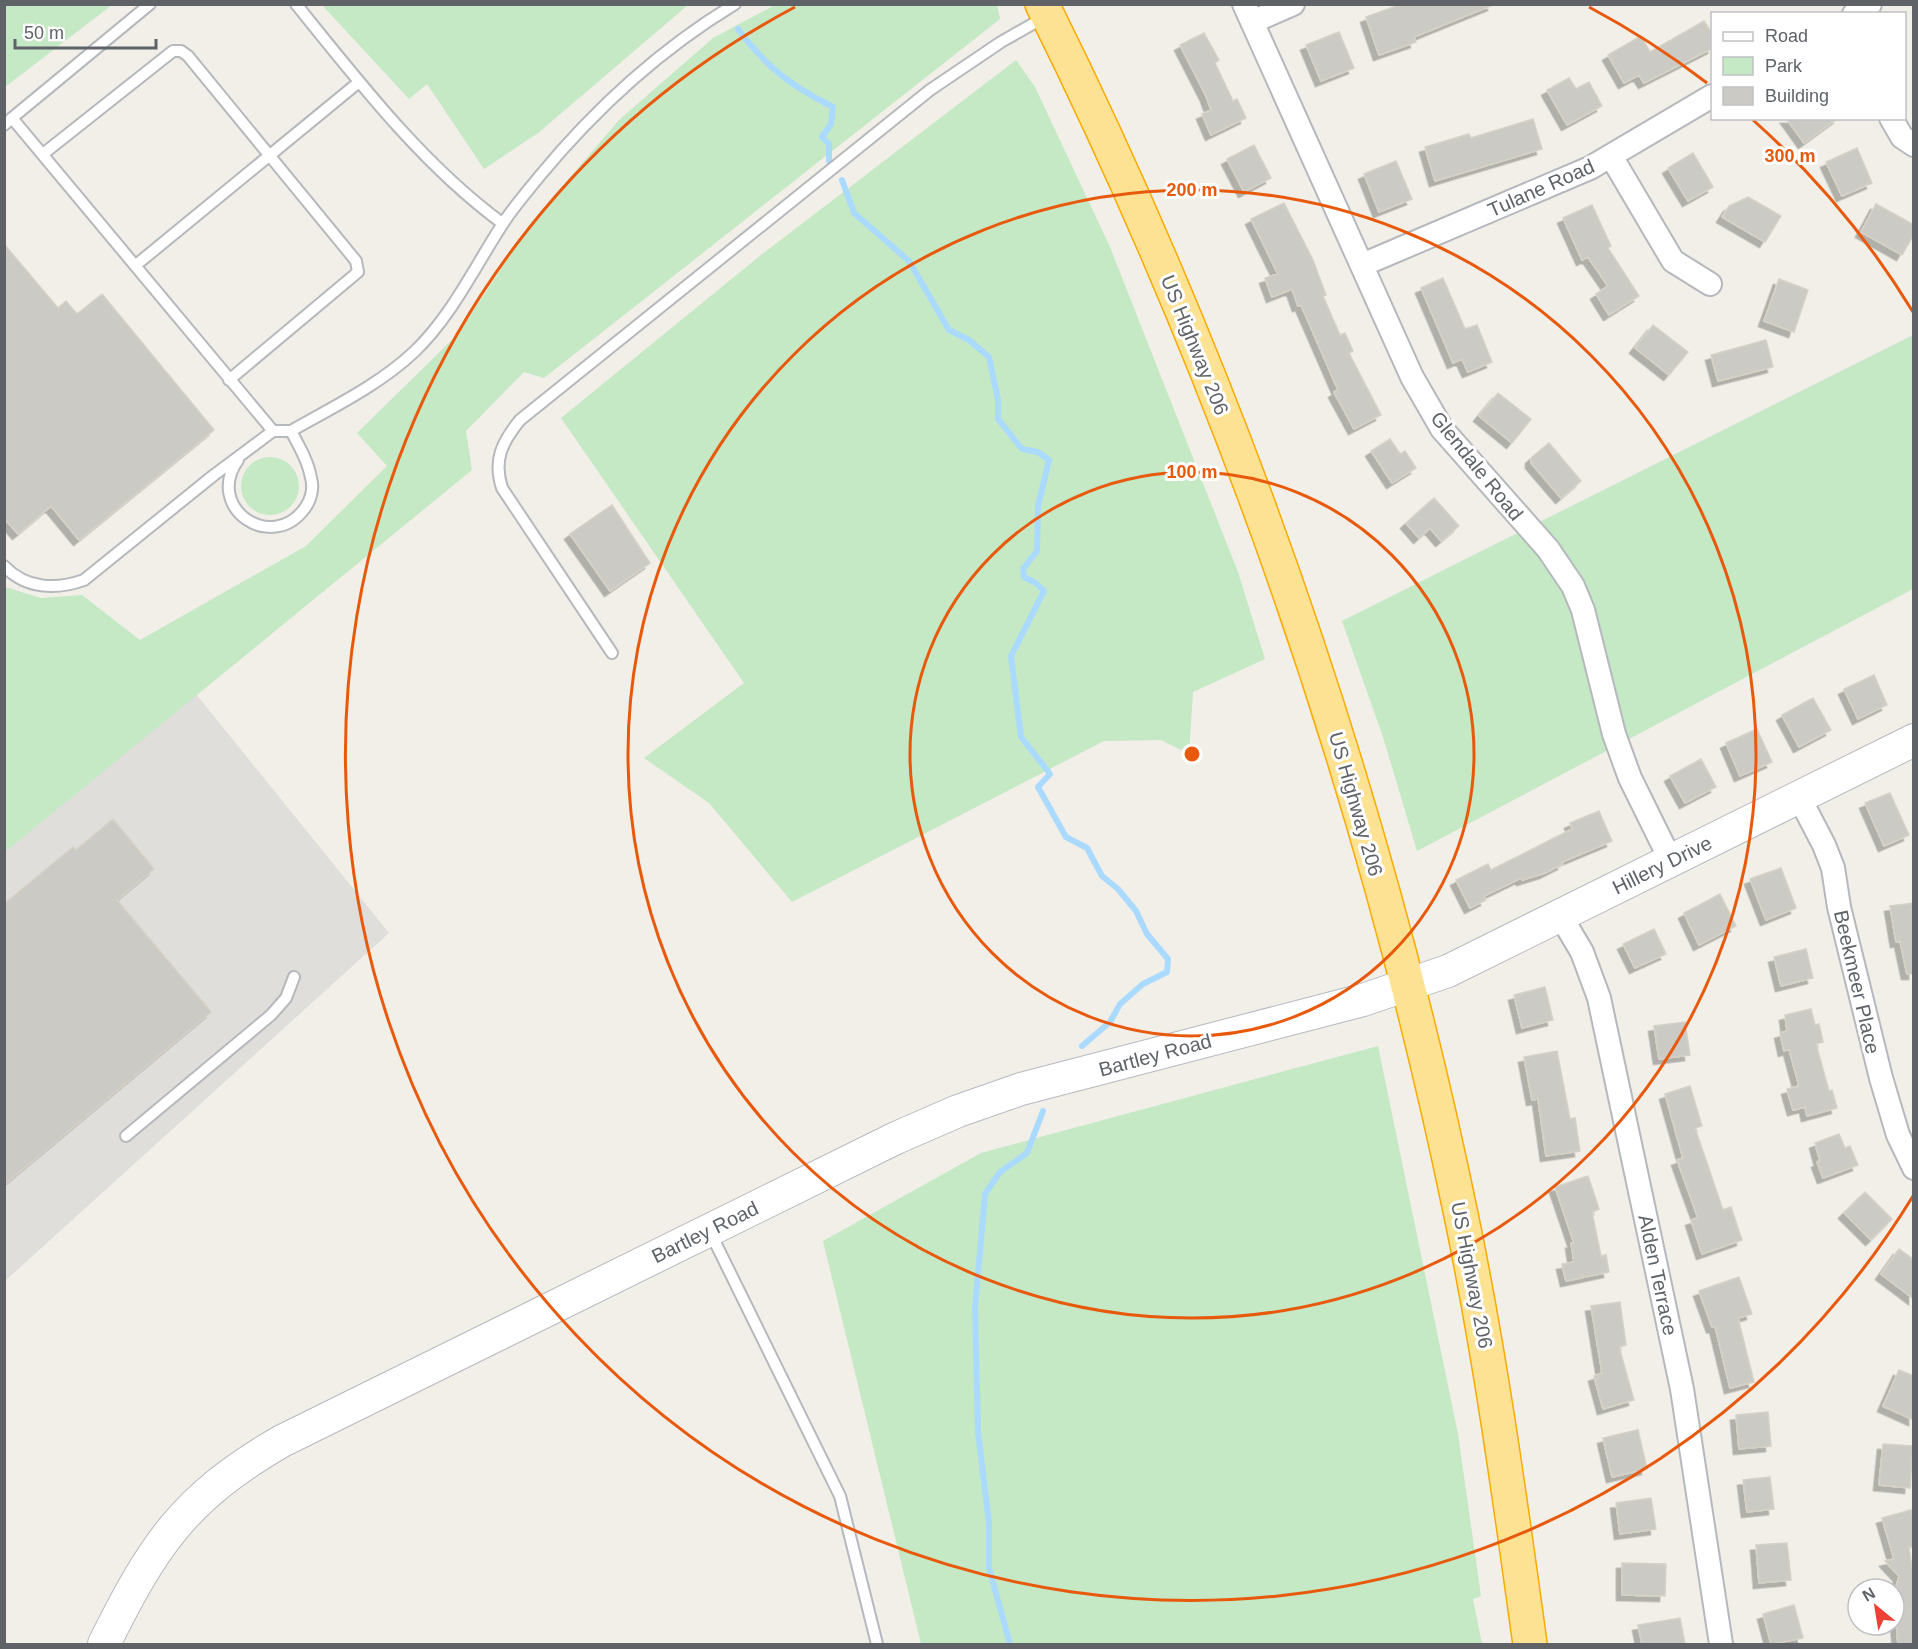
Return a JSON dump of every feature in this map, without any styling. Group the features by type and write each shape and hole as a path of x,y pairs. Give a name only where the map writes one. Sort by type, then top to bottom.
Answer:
{"highway":[{"name":"US Highway 206","path":"1045,10 1155,246 1260,509 1354,795 1408,986 1460,1208 1501,1436 1530,1644"}],"street":[{"path":"1248,13 1293,4"},
{"path":"1857,12 1870,4"},
{"name":"Glendale Road","path":"1248,13 1412,377 1442,429 1548,549 1573,586 1583,610 1614,734 1629,778 1671,861"},
{"name":"Tulane Road","path":"1362,265 1542,190 1611,156 1711,97"},
{"path":"1892,120 1902,137 1914,145"},
{"path":"1611,156 1673,261 1710,284"},
{"name":"Hillery Drive","path":"1408,986 1448,971 1914,740"},
{"name":"Beekmeer Place","path":"1799,797 1824,845 1833,868 1839,907 1881,1078 1898,1135 1914,1168"},
{"name":"Alden Terrace","path":"1560,915 1582,952 1599,998 1682,1389 1721,1644"},
{"name":"Bartley Road","path":"104,1644 139,1575 162,1539 202,1497 242,1465 292,1436 896,1138 990,1100 1364,1000 1408,986"}],"lane":[{"path":"150,4 8,121 43,154 273,431"},
{"path":"296,4 359,82 460,188 502,224"},
{"path":"4,566 21,579 37,585 66,585 84,580 273,431 291,431 382,378 414,352 455,300 502,224 563,148 612,97 676,43 735,4"},
{"path":"612,653 502,488 497,469 499,453 506,437 520,420 930,90 1045,10"},
{"path":"43,154 173,51 181,51 188,56 356,261 359,268 352,279 229,380"},
{"path":"136,265 359,82"},
{"path":"242,455 233,468 229,481 230,496 238,512 251,523 265,527 289,522 306,507 312,488 312,479 304,456 291,431"},
{"path":"126,1136 271,1015 286,998 294,977"},
{"path":"710,1231 840,1496 877,1644"}],"shaded area":[{"path":"196,694 389,933 5,1281 5,852"}],"green space":[{"path":"5,4 112,4 112,5 5,87"},
{"path":"322,5 688,5 538,133 484,169 427,84 409,99"},
{"path":"775,5 997,5 1000,19 544,378 524,372 466,431 472,470 5,852 5,587 41,598 82,595 140,640 306,546 387,466 357,433 458,334 532,222 619,120 713,38"},
{"path":"1016,60 1035,87 1110,247 1238,572 1265,659 1193,692 1189,754 1161,740 1104,741 792,902 709,803 644,758 744,683 561,418 761,255"},
{"path":"1913,335 1913,589 1417,851 1383,737 1342,621"},
{"path":"264,457 276,457 291,465 299,480 299,492 291,507 276,515 264,515 249,507 241,492 241,480 249,465"},
{"path":"1378,1046 1458,1434 1481,1596 1473,1599 1482,1644 921,1644 823,1241 981,1153"}],"building":[{"path":"1402,4 1493,5 1414,37 1416,42 1379,55 1366,17"},
{"path":"1704,21 1711,32 1711,49 1644,83 1639,75 1624,83 1608,55 1641,36 1650,52"},
{"path":"1339,32 1354,68 1321,81 1306,45"},
{"path":"1204,33 1219,60 1215,63 1233,101 1237,99 1246,118 1211,135 1202,114 1211,110 1180,45"},
{"path":"1569,78 1576,89 1589,82 1602,106 1567,125 1547,90"},
{"path":"1533,119 1542,149 1435,181 1425,147 1469,134 1471,138"},
{"path":"1787,120 1835,120 1804,143"},
{"path":"1254,145 1271,178 1244,192 1227,159"},
{"path":"1857,148 1872,183 1842,196 1826,162"},
{"path":"1693,153 1713,187 1688,201 1668,168"},
{"path":"1396,161 1412,199 1379,212 1364,174"},
{"path":"1748,197 1781,216 1765,242 1722,217 1729,206"},
{"path":"1284,203 1313,260 1326,295 1323,296 1340,335 1345,333 1353,351 1349,353 1381,415 1354,429 1334,392 1338,390 1292,289 1272,297 1265,278 1278,274 1251,219"},
{"path":"1876,204 1914,225 1914,234 1902,255 1861,232"},
{"path":"1592,205 1611,246 1608,248 1639,296 1609,315 1596,294 1608,286 1588,257 1582,260 1563,218"},
{"path":"4,244 58,308 66,301 77,314 102,294 214,430 79,540 51,506 18,534 4,518"},
{"path":"1443,278 1465,329 1477,325 1492,362 1468,372 1462,359 1453,363 1421,288"},
{"path":"1779,279 1808,290 1794,332 1764,321"},
{"path":"1653,325 1688,352 1669,375 1635,348"},
{"path":"1766,340 1773,367 1718,381 1711,355"},
{"path":"1498,393 1531,419 1512,443 1479,416"},
{"path":"1390,439 1400,454 1405,451 1416,468 1392,483 1371,451"},
{"path":"1549,443 1581,481 1561,498 1531,463 1531,458"},
{"path":"1434,498 1459,526 1441,541 1430,528 1419,538 1406,523"},
{"path":"612,505 650,563 610,591 570,534"},
{"path":"1874,675 1887,705 1858,719 1844,689"},
{"path":"1813,698 1831,730 1799,747 1782,715"},
{"path":"1757,729 1772,762 1740,776 1726,743"},
{"path":"1701,759 1716,787 1685,803 1670,776"},
{"path":"1890,793 1909,835 1884,846 1865,803"},
{"path":"1599,811 1612,841 1562,862 1563,864 1545,873 1522,880 1521,878 1484,896 1486,900 1470,908 1456,880 1488,864 1491,870 1572,829 1570,823"},
{"path":"113,819 154,869 117,900 211,1012 4,1185 4,904 73,847 76,850"},
{"path":"1781,868 1796,908 1766,920 1750,879"},
{"path":"1720,894 1736,926 1699,945 1684,913"},
{"path":"1914,903 1914,974 1907,974 1900,941 1896,942 1890,906"},
{"path":"1654,929 1666,954 1635,968 1623,944"},
{"path":"1806,949 1813,978 1781,986 1774,957"},
{"path":"1545,987 1553,1020 1522,1028 1514,995"},
{"path":"1811,1009 1815,1025 1819,1024 1823,1042 1816,1044 1829,1091 1832,1090 1837,1108 1807,1116 1805,1107 1793,1110 1787,1089 1799,1086 1789,1049 1784,1051 1780,1033 1787,1031 1785,1015"},
{"path":"1685,1022 1690,1055 1659,1059 1654,1026"},
{"path":"1557,1051 1570,1119 1575,1118 1580,1151 1546,1156 1538,1099 1532,1100 1524,1057"},
{"path":"1690,1086 1702,1126 1695,1128 1723,1210 1731,1207 1742,1240 1702,1254 1691,1220 1698,1218 1677,1160 1683,1158 1665,1094"},
{"path":"1839,1134 1845,1148 1850,1146 1858,1165 1823,1178 1817,1162 1820,1161 1815,1143"},
{"path":"1588,1176 1599,1209 1592,1212 1601,1256 1606,1255 1609,1272 1566,1281 1562,1264 1574,1262 1571,1243 1574,1243 1555,1187"},
{"path":"1865,1192 1892,1219 1871,1240 1844,1213"},
{"path":"1899,1249 1914,1260 1914,1299 1881,1274"},
{"path":"1739,1277 1752,1314 1738,1318 1754,1382 1730,1388 1715,1326 1712,1327 1699,1291"},
{"path":"1620,1302 1626,1345 1619,1347 1634,1400 1603,1409 1594,1376 1602,1373 1591,1306"},
{"path":"1899,1370 1914,1376 1914,1420 1883,1406"},
{"path":"1768,1412 1771,1446 1739,1449 1736,1415"},
{"path":"1638,1430 1647,1469 1612,1477 1603,1438"},
{"path":"1883,1444 1913,1446 1910,1488 1879,1485"},
{"path":"1770,1477 1774,1509 1747,1512 1743,1480"},
{"path":"1651,1498 1656,1529 1620,1534 1616,1503"},
{"path":"1911,1510 1914,1520 1914,1546 1909,1548 1914,1581 1914,1644 1898,1644 1897,1637 1906,1637 1906,1577 1899,1577 1885,1561 1894,1559 1882,1518"},
{"path":"1787,1543 1791,1580 1759,1583 1756,1545"},
{"path":"1622,1563 1666,1564 1665,1596 1622,1595"},
{"path":"1794,1605 1803,1638 1771,1644 1763,1614"},
{"path":"1680,1618 1685,1644 1642,1644 1638,1625"}],"waterway":[{"path":"738,29 769,65 804,91 833,107 831,124 822,137 829,144 829,161"},
{"path":"842,180 854,213 909,261 949,330 969,340 989,357 998,400 998,419 1022,449 1038,452 1049,460 1038,506 1037,551 1023,569 1024,577 1036,583 1044,591 1011,656 1021,737 1050,774 1038,787 1066,837 1087,848 1102,876 1118,889 1136,911 1147,934 1168,959 1167,972 1143,984 1120,1004 1110,1022 1082,1046"},
{"path":"1010,1644 989,1568 989,1523 978,1432 975,1308 985,1194 1000,1172 1027,1153 1043,1111"}]}
